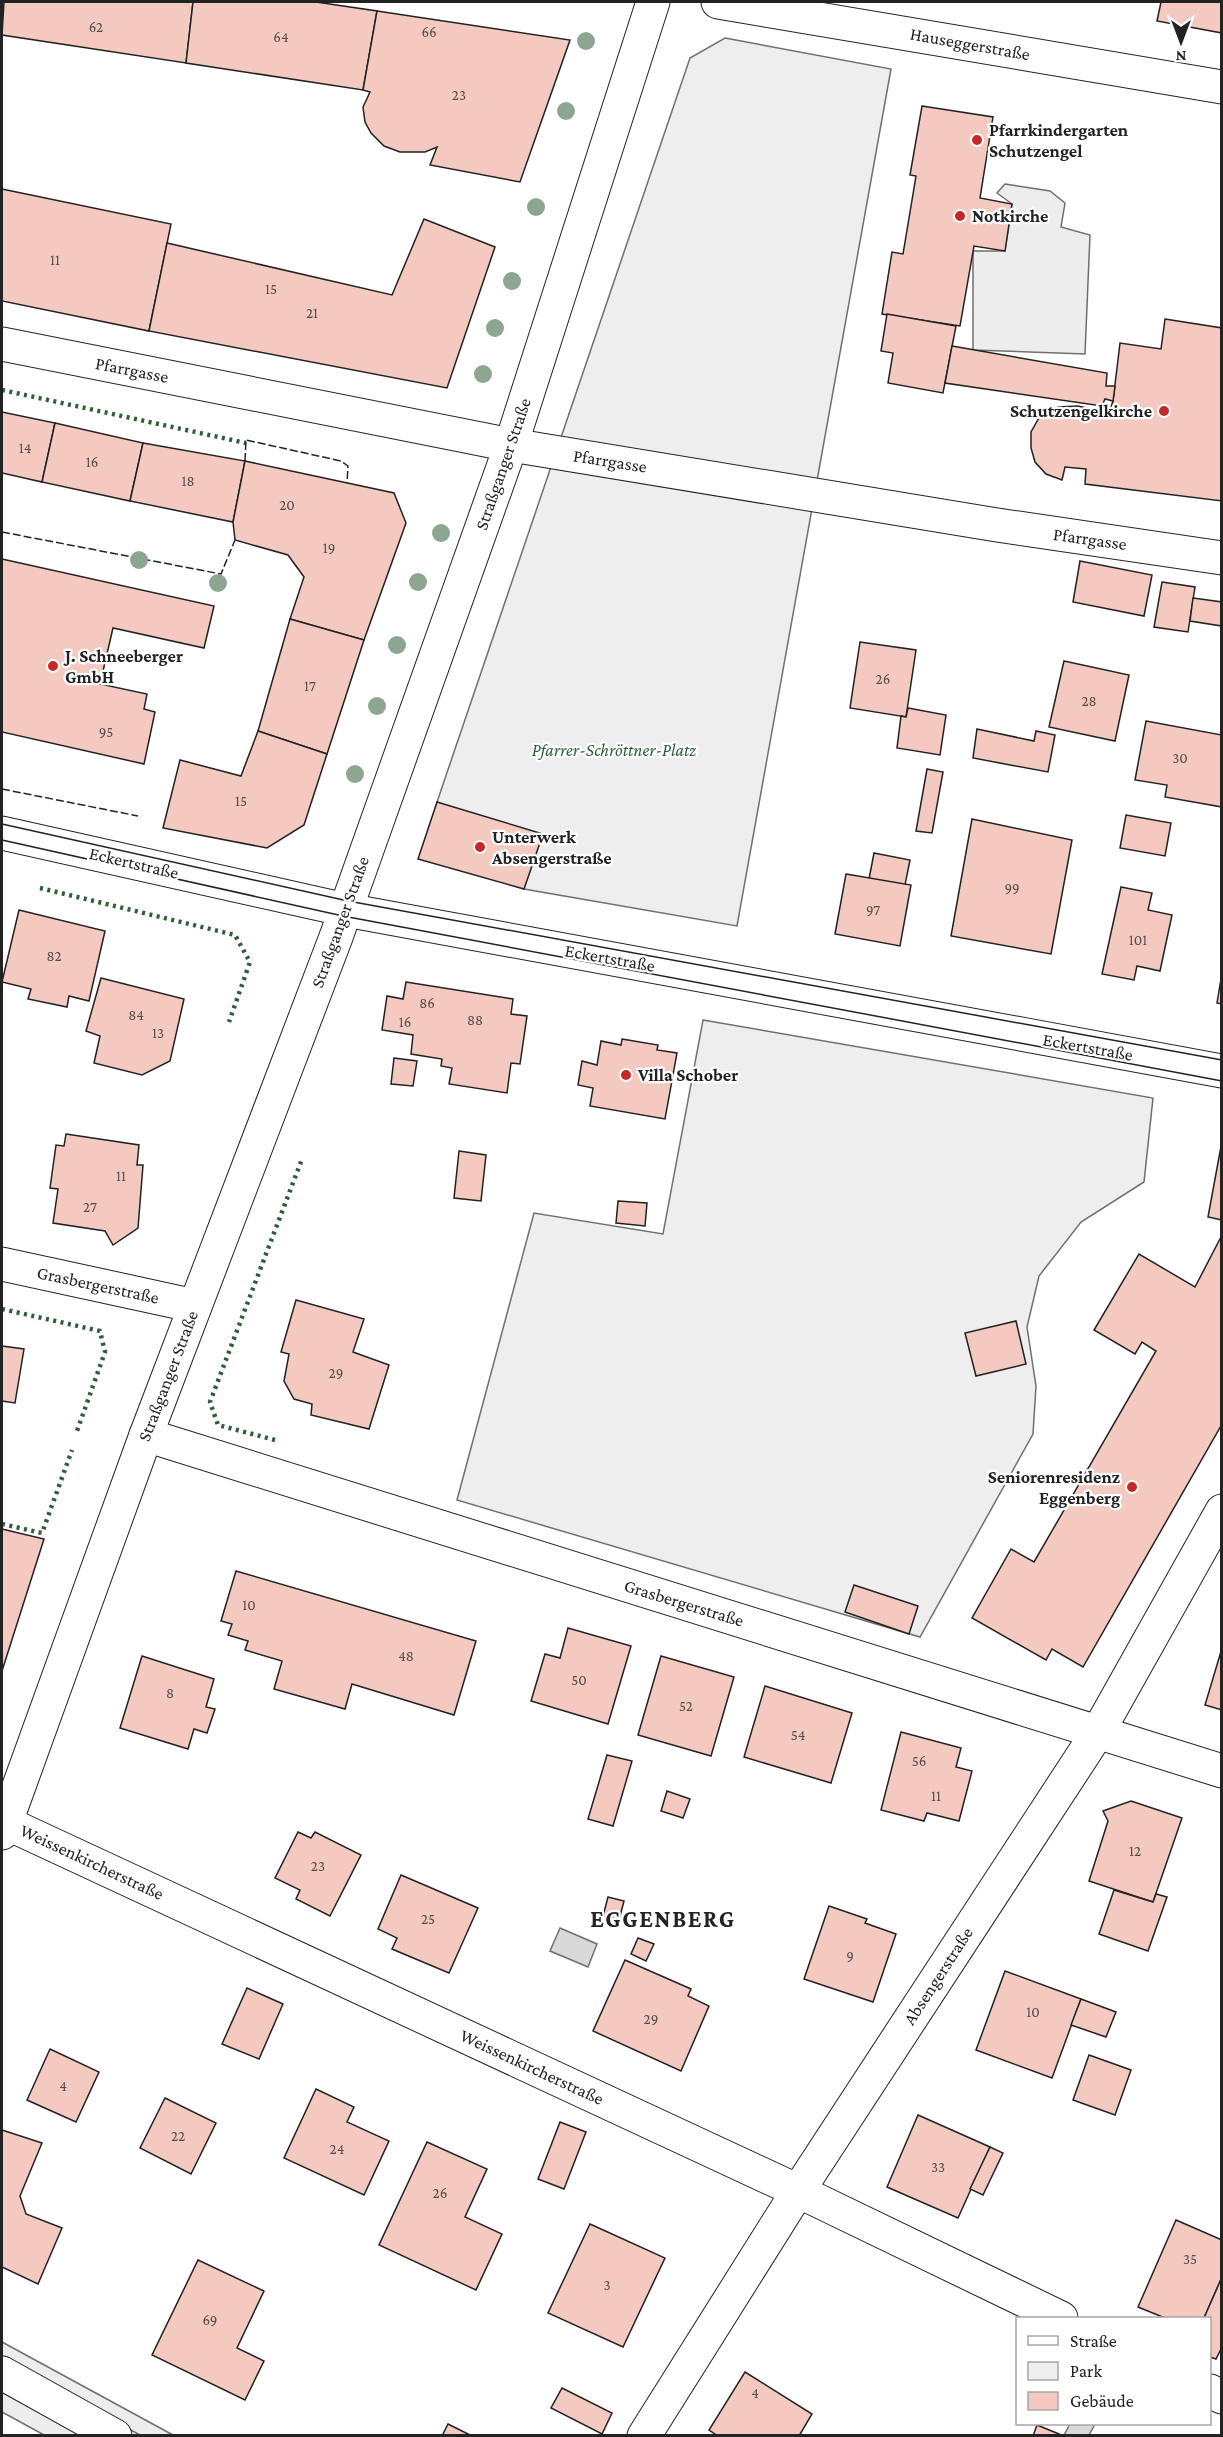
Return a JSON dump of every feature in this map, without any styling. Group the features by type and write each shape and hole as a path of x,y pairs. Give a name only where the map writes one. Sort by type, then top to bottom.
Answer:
{"street":[{"name":"Straßganger Straße","path":"3,1825 146,1435 346,910 511,445 654,2"},
{"name":"Hauseggerstraße","path":"718,2 1221,87"},
{"name":"Pfarrgasse","path":"2,344 511,445 986,523 1221,558"},
{"name":"Eckertstraße","path":"2,833 346,910 1221,1071"},
{"name":"Grasbergerstraße","path":"2,1264 195,1306"},
{"name":"Grasbergerstraße","path":"146,1435 1221,1771"},
{"name":"Absengerstraße","path":"644,2436 798,2191 1098,1732 1221,1511"},
{"name":"Weissenkircherstraße","path":"3,1825 798,2191 1057,2317"},
{"path":"2,2373 116,2436"}],"green space":[{"name":"Pfarrer-Schröttner-Platz","path":"725,38 891,69 737,926 524,889 437,802 690,58"},
{"path":"703,1020 1153,1098 1144,1182 1081,1222 1039,1276 1027,1327 1036,1386 1033,1434 920,1637 457,1500 534,1213 663,1234"}],"shaded area":[{"path":"1005,184 1050,191 1065,203 1061,227 1090,235 1085,354 973,350 973,251 1005,251 1012,204 997,193"},
{"path":"560,1928 597,1944 588,1967 550,1951"},
{"path":"2,2342 173,2435 140,2435 2,2361"},
{"path":"2,2392 82,2435 44,2435 2,2412"},
{"path":"1069,2425 1094,2425 1089,2435 1064,2435"}],"building":[{"path":"4,2 193,2 186,63 2,35"},
{"path":"193,2 316,2 377,11 363,90 186,63"},
{"path":"1161,2 1222,2 1222,33 1157,21"},
{"path":"377,11 570,40 520,182 430,165 437,147 425,152 400,152 384,146 371,133 365,122 363,107 370,92 363,90"},
{"name":"Notkirche","path":"922,106 993,117 980,198 1012,204 1005,251 974,246 960,326 882,314 892,252 903,254 916,176 910,175"},
{"path":"2,189 171,224 149,331 2,301"},
{"path":"424,219 495,247 447,388 149,331 167,243 392,295"},
{"path":"887,314 956,326 943,393 888,383 893,353 881,351"},
{"name":"Schutzengelkirche","path":"1165,319 1222,328 1222,501 1085,484 1086,469 1065,467 1062,480 1046,474 1035,462 1031,448 1031,432 1040,416 1058,407 1078,406 1101,411 1110,410 1120,343 1161,349"},
{"path":"952,346 1107,373 1106,386 1115,386 1113,401 1105,399 1102,406 945,383"},
{"path":"2,412 55,423 42,482 2,473"},
{"path":"55,423 143,443 130,501 42,482"},
{"path":"143,443 245,461 233,522 130,501"},
{"path":"245,461 394,493 406,523 364,640 290,619 304,577 288,555 235,540 233,522"},
{"name":"J. Schneeberger GmbH","path":"2,559 214,606 204,648 113,628 100,684 147,694 144,709 155,712 144,764 2,732"},
{"path":"1080,561 1152,575 1144,616 1073,602"},
{"path":"1162,582 1195,587 1188,632 1154,627"},
{"path":"1193,598 1222,602 1222,626 1190,621"},
{"path":"290,619 364,640 327,754 258,731"},
{"path":"860,642 916,650 906,717 850,708"},
{"path":"1064,661 1129,675 1115,741 1049,727"},
{"path":"908,708 946,715 940,755 897,748 901,716 906,717"},
{"path":"1146,721 1222,735 1222,807 1165,797 1167,785 1135,780"},
{"path":"977,729 1034,741 1036,731 1055,735 1048,772 973,758"},
{"path":"258,731 327,754 304,825 267,848 163,828 180,760 241,776"},
{"path":"927,769 943,772 932,833 916,831"},
{"name":"Unterwerk Absengerstraße","path":"437,802 543,834 524,889 418,859"},
{"path":"1126,815 1171,823 1165,856 1120,848"},
{"path":"972,819 1072,840 1051,954 951,936"},
{"path":"874,853 910,860 905,885 869,879"},
{"path":"846,874 911,885 900,946 835,934"},
{"path":"1121,887 1152,893 1148,910 1172,915 1160,971 1137,966 1134,980 1102,974"},
{"path":"19,910 105,931 89,1001 69,996 67,1007 28,999 31,989 2,982"},
{"path":"1222,973 1222,1004 1217,1003"},
{"path":"101,978 184,999 170,1061 142,1075 94,1063 100,1036 86,1031"},
{"path":"406,982 513,999 511,1014 527,1016 520,1064 511,1063 507,1093 449,1084 452,1068 441,1066 442,1059 411,1054 413,1035 382,1030 387,996 403,999"},
{"name":"Villa Schober","path":"622,1039 658,1045 657,1050 677,1053 665,1119 590,1106 593,1088 578,1085 582,1061 597,1065 601,1041 621,1045"},
{"path":"394,1058 417,1061 413,1086 391,1084"},
{"path":"66,1134 139,1145 137,1165 143,1165 138,1228 113,1245 105,1231 53,1223 58,1189 50,1188 56,1145 64,1146"},
{"path":"1222,1141 1222,1220 1208,1217"},
{"path":"459,1151 486,1155 481,1201 454,1198"},
{"path":"618,1201 647,1203 645,1226 616,1223"},
{"name":"Seniorenresidenz Eggenberg","path":"1222,1235 1222,1424 1083,1667 1052,1649 1046,1660 972,1618 1011,1549 1034,1562 1156,1351 1142,1342 1135,1354 1094,1330 1139,1254 1195,1287"},
{"path":"296,1300 364,1319 353,1352 389,1365 369,1429 311,1415 312,1404 294,1399 284,1381 289,1354 281,1352"},
{"path":"1016,1321 1026,1364 976,1376 965,1333"},
{"path":"2,1346 24,1349 15,1403 2,1401"},
{"path":"2,1529 44,1539 2,1671"},
{"path":"236,1571 476,1641 454,1715 352,1684 345,1709 274,1689 282,1661 245,1650 248,1641 228,1635 232,1624 221,1621"},
{"path":"854,1585 918,1606 909,1634 845,1612"},
{"path":"568,1628 631,1646 608,1724 531,1701 545,1654 560,1658"},
{"path":"1222,1648 1222,1710 1205,1705"},
{"path":"142,1656 214,1679 206,1707 215,1709 207,1733 194,1729 188,1749 120,1728"},
{"path":"661,1656 734,1677 711,1756 638,1735"},
{"path":"765,1686 852,1713 831,1783 744,1757"},
{"path":"901,1732 961,1748 956,1767 972,1771 959,1821 927,1813 924,1821 881,1810"},
{"path":"607,1755 632,1761 613,1826 588,1819"},
{"path":"667,1791 690,1799 683,1818 661,1811"},
{"path":"1131,1801 1182,1818 1153,1902 1089,1881 1108,1821 1103,1811"},
{"path":"298,1832 311,1838 315,1832 361,1855 330,1916 296,1899 300,1890 275,1878"},
{"path":"401,1875 478,1908 449,1973 392,1949 397,1938 378,1929"},
{"path":"1114,1890 1153,1902 1156,1894 1167,1897 1148,1951 1099,1934"},
{"path":"608,1897 624,1901 619,1920 603,1916"},
{"path":"829,1906 867,1919 865,1923 896,1934 873,2002 804,1979"},
{"path":"638,1938 654,1944 646,1961 631,1954"},
{"path":"625,1960 691,1989 688,1996 709,2006 681,2071 593,2031"},
{"path":"1005,1971 1081,1999 1052,2078 976,2050"},
{"path":"247,1988 283,2004 259,2059 222,2044"},
{"path":"1081,1999 1116,2012 1106,2037 1071,2025"},
{"path":"50,2049 99,2072 76,2122 27,2100"},
{"path":"1089,2055 1131,2070 1115,2115 1073,2100"},
{"path":"316,2089 354,2107 347,2122 389,2141 364,2195 284,2158"},
{"path":"165,2098 216,2123 191,2174 140,2148"},
{"path":"918,2115 990,2147 958,2218 887,2187"},
{"path":"560,2122 586,2132 564,2189 538,2179"},
{"path":"2,2130 42,2143 20,2196 26,2214 62,2228 38,2284 2,2267"},
{"path":"427,2142 487,2169 465,2217 502,2234 476,2290 379,2245"},
{"path":"990,2147 1003,2153 983,2195 970,2189"},
{"path":"1176,2220 1222,2240 1222,2277 1204,2317 1163,2317 1138,2307"},
{"path":"590,2224 665,2258 623,2347 548,2313"},
{"path":"198,2260 264,2291 237,2348 264,2361 245,2400 152,2355"},
{"path":"1222,2277 1222,2347 1216,2359 1211,2357 1211,2317 1204,2317"},
{"path":"745,2372 812,2414 799,2436 718,2436 709,2430"},
{"path":"562,2388 612,2413 602,2434 551,2408"},
{"path":"448,2424 472,2436 442,2436"},
{"path":"1037,2425 1059,2434 1058,2436 1033,2436"}],"tram line":[{"path":"2,824 348,901 1222,1060"},
{"path":"2,840 343,916 1222,1081"}],"hedge":[{"path":"2,390 246,443"},
{"path":"40,888 235,935 250,962 229,1022"},
{"path":"275,1440 218,1425 210,1402 302,1159"},
{"path":"2,1309 100,1331 105,1352 77,1431"},
{"path":"2,1524 42,1533 72,1450"}],"fence":[{"path":"245,461 246,440 341,461 348,466 347,483"},
{"path":"2,532 221,574 235,540"},
{"path":"2,789 138,816"}],"place":[{"name":"Pfarrkindergarten Schutzengel","path":"977,140"},
{"name":"Notkirche","path":"960,216"},
{"name":"Schutzengelkirche","path":"1164,411"},
{"name":"J. Schneeberger GmbH","path":"53,666"},
{"name":"Unterwerk Absengerstraße","path":"480,847"},
{"name":"Villa Schober","path":"626,1075"},
{"name":"Seniorenresidenz Eggenberg","path":"1132,1487"}],"district":[{"name":"EGGENBERG","path":"663,1919"}]}
